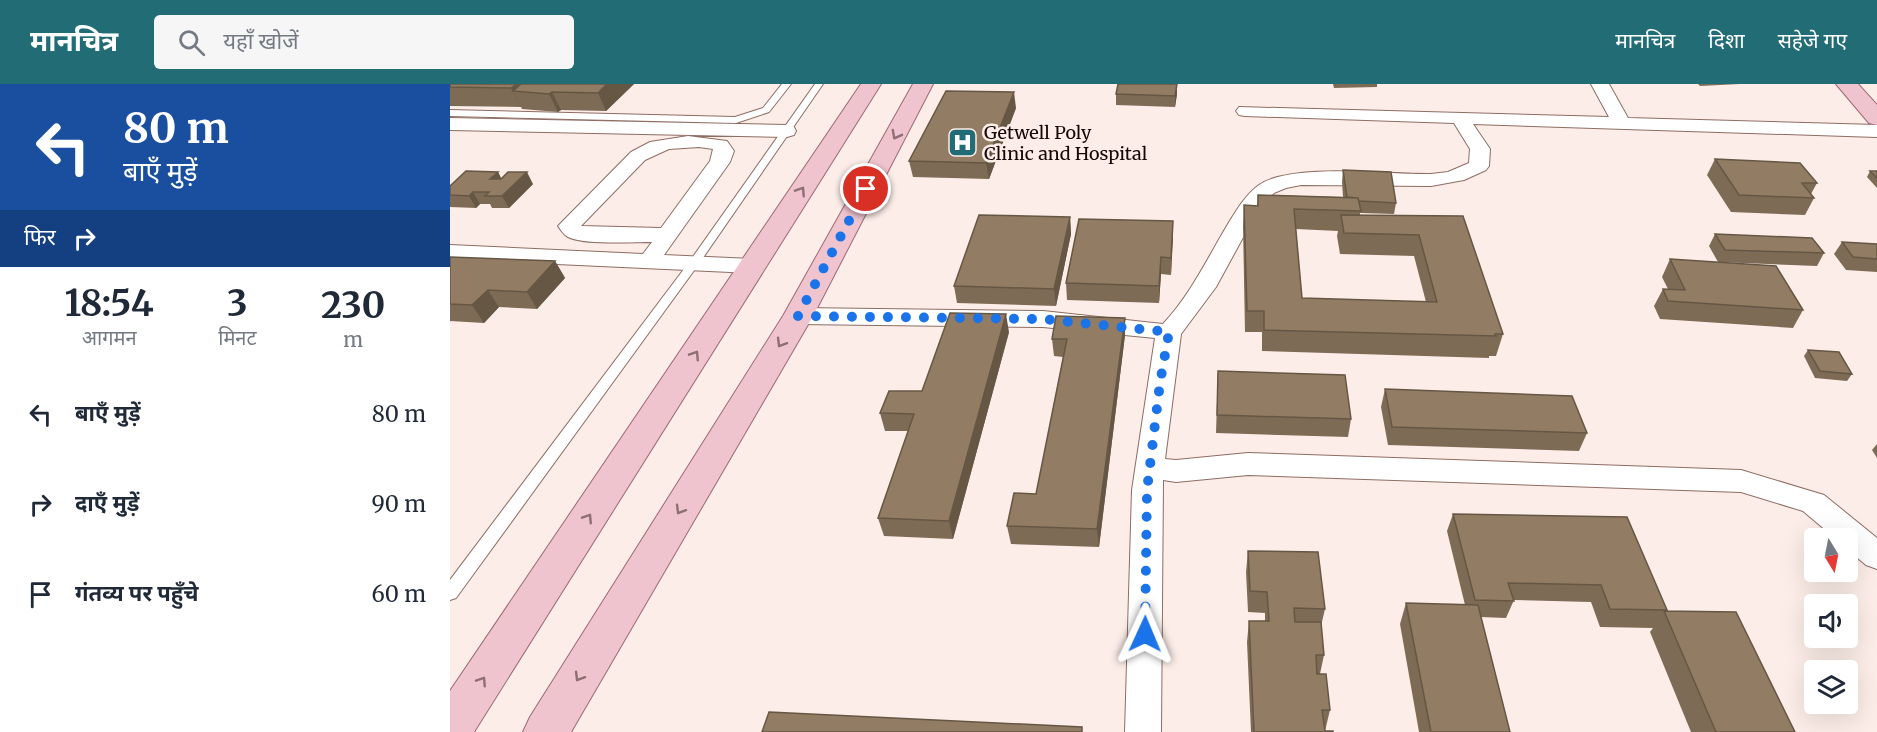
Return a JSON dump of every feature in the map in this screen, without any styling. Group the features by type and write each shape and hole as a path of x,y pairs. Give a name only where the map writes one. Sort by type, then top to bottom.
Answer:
{"main road":[{"path":"450,730 871,84"},
{"path":"546,732 798,316 923,84"},
{"path":"1846,84 1877,118"}],"street":[{"path":"1600,84 1622,124"},
{"path":"1245,111 1877,131"},
{"path":"1143,732 1147,490 1169,332 1197,298 1250,205 1269,186 1291,181 1325,179 1449,178 1479,166 1480,149 1461,119"},
{"path":"450,124 787,131"},
{"path":"649,261 720,162 724,151 720,145 707,142 668,142 651,147 638,156 569,226 574,232 601,236 668,234"},
{"path":"450,252 752,266"},
{"path":"798,316 1042,319 1169,332"},
{"path":"1149,468 1176,471 1248,464 1741,482 1813,503 1877,556"}],"lane":[{"path":"450,113 736,120 766,110 788,84"},
{"path":"450,593 694,263 819,84"}],"building":[{"path":"450,84 517,84 511,88 450,87"},
{"path":"521,84 607,84 598,93 552,92 549,94 513,91"},
{"path":"1118,84 1177,84 1175,96 1116,94"},
{"path":"946,91 1014,92 986,163 909,161"},
{"path":"1715,159 1800,163 1817,183 1802,183 1814,198 1739,195"},
{"path":"1343,170 1391,172 1396,203 1359,201 1358,198 1347,197"},
{"path":"466,171 498,172 490,179 501,179 508,172 527,172 502,196 485,196 489,192 473,192 469,196 450,195 450,186"},
{"path":"1870,171 1877,171 1877,178"},
{"path":"1258,195 1358,198 1361,211 1294,209 1302,298 1437,302 1419,235 1344,233 1341,215 1463,216 1503,334 1495,334 1496,336 1264,330 1264,311 1247,311 1244,205 1258,206"},
{"path":"979,215 1070,217 1054,289 954,286"},
{"path":"1079,219 1173,221 1171,258 1161,257 1159,286 1066,283"},
{"path":"1715,234 1812,238 1824,253 1725,250"},
{"path":"1842,242 1877,244 1877,259 1853,257"},
{"path":"450,257 555,261 527,292 488,290 472,305 450,304"},
{"path":"1670,259 1776,266 1803,310 1668,301 1663,289 1685,290"},
{"path":"950,313 1006,314 949,521 878,518 914,414 880,413 889,391 922,391"},
{"path":"1056,316 1125,318 1097,529 1007,526 1014,493 1036,494 1067,339 1052,339"},
{"path":"1808,350 1839,352 1852,374 1820,371"},
{"path":"1218,371 1345,375 1351,419 1217,415"},
{"path":"1385,389 1572,396 1587,433 1392,427"},
{"path":"1453,514 1627,517 1667,610 1610,609 1601,585 1508,583 1514,601 1475,600"},
{"path":"1248,551 1318,552 1325,609 1294,608 1295,622 1321,622 1324,655 1316,655 1317,674 1326,674 1330,710 1322,710 1325,731 1333,732 1254,732 1249,621 1269,621 1267,592 1250,591"},
{"path":"1406,603 1478,605 1510,732 1431,732"},
{"path":"1664,611 1736,612 1795,732 1716,732"},
{"path":"769,712 1082,727 1082,732 762,732"}],"place":[{"name":"Getwell Poly Clinic and Hospital","path":"963,143"}],"route":[{"path":"866,189 798,316 907,315 1042,319 1169,332 1160,383 1147,490 1145,634"}]}
